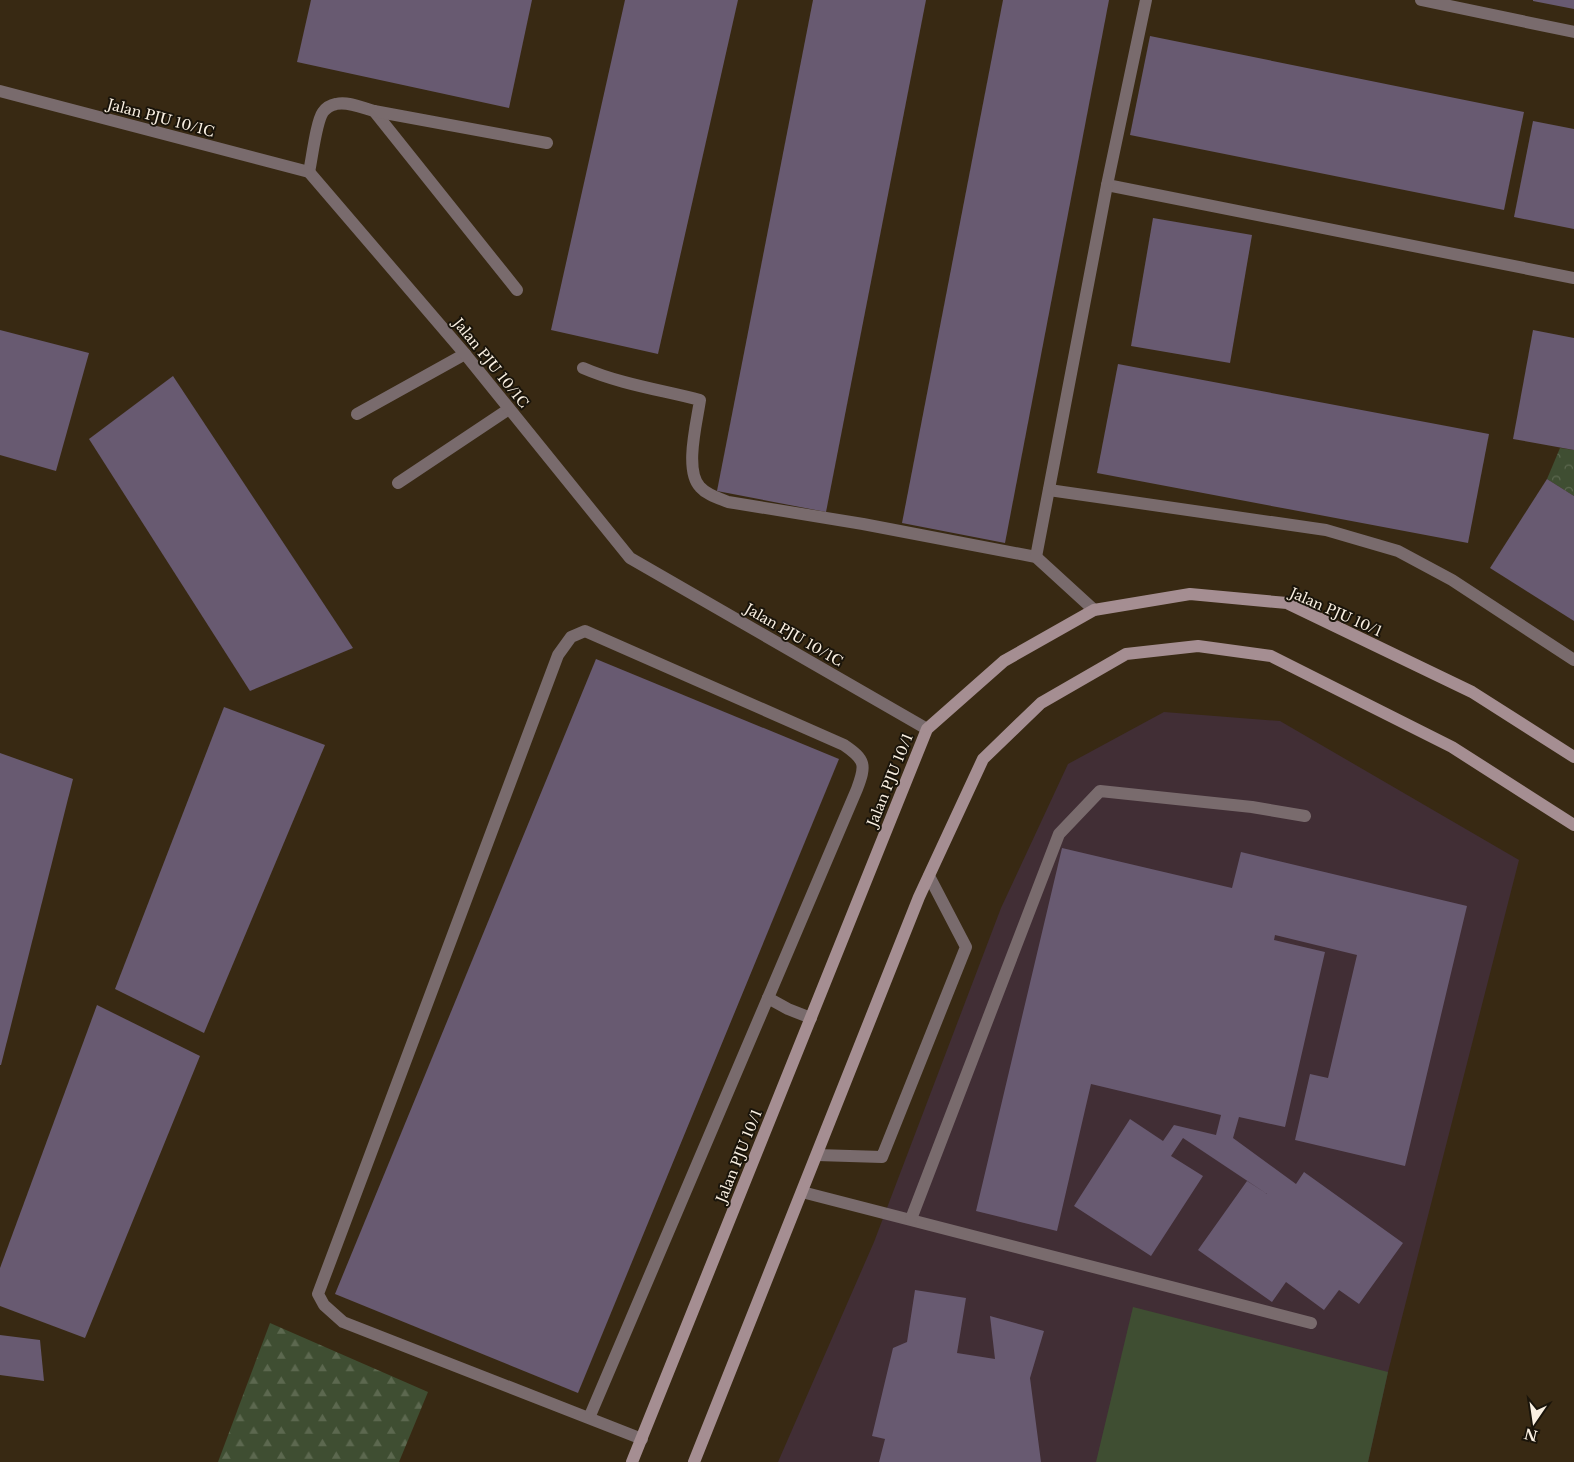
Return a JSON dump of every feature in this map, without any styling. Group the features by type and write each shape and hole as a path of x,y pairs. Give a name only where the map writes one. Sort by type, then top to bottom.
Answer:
{"street":[{"path":"1036,557 1107,185 1146,0"},
{"path":"1421,0 1574,32"},
{"name":"Jalan PJU 10/1C","path":"0,91 309,172 465,354 630,558 927,729"},
{"path":"309,172 319,121 329,107 337,104 346,104 547,142"},
{"path":"374,110 517,290"},
{"path":"1107,185 1574,278"},
{"path":"357,414 465,354"},
{"path":"583,368 608,377 700,400 692,464 694,476 700,487 712,496 728,502 863,524 1036,557 1094,610"},
{"path":"398,483 509,409"},
{"path":"1049,490 1326,530 1398,551 1452,580 1574,660"},
{"name":"Jalan PJU 10/1","path":"632,1462 927,729 1004,662 1094,610 1190,594 1287,603 1472,692 1574,757"},
{"path":"589,1418 861,777 863,766 858,755 844,746 584,631 571,637 558,655 318,1294 324,1306 343,1322 589,1418 642,1438"},
{"path":"694,1462 929,876 983,759 1041,703 1126,654 1198,646 1271,656 1452,747 1574,825"},
{"path":"911,1219 1059,834 1100,791 1252,807 1305,816"},
{"path":"817,1155 882,1157 966,947 929,876"},
{"path":"768,998 811,1018"},
{"path":"802,1192 1312,1322"}],"shaded area":[{"path":"1164,712 1280,721 1519,860 1388,1372 1368,1462 778,1462 874,1242 1001,908 1068,764"}],"green space":[{"path":"1560,448 1574,450 1574,496 1547,479"},
{"path":"1133,1307 1388,1372 1368,1462 1096,1462"},
{"path":"270,1323 428,1392 399,1462 218,1462"}],"building":[{"path":"311,0 532,0 509,108 297,62"},
{"path":"625,0 738,0 658,354 551,330"},
{"path":"813,0 926,0 826,512 717,491"},
{"path":"1003,0 1109,0 1005,543 902,523"},
{"path":"1574,0 1574,9 1533,1"},
{"path":"1150,36 1524,112 1504,210 1130,135"},
{"path":"1533,121 1574,129 1574,229 1514,217"},
{"path":"1153,218 1252,235 1230,363 1131,346"},
{"path":"0,330 89,353 56,471 0,455"},
{"path":"1533,330 1574,338 1574,450 1513,439"},
{"path":"1118,364 1489,434 1468,543 1097,473"},
{"path":"173,376 353,648 250,691 89,439"},
{"path":"1547,479 1574,496 1574,621 1490,568"},
{"path":"596,659 839,759 578,1393 335,1294"},
{"path":"224,707 325,745 204,1033 115,989"},
{"path":"0,753 73,779 1,1065 0,1065"},
{"path":"1062,848 1232,888 1241,852 1467,906 1405,1166 1295,1140 1310,1074 1328,1078 1357,955 1275,935 1274,940 1325,952 1285,1127 1239,1117 1233,1138 1296,1184 1304,1172 1403,1243 1359,1304 1339,1290 1324,1310 1286,1282 1272,1302 1198,1250 1247,1181 1267,1194 1183,1138 1171,1156 1203,1176 1151,1256 1074,1206 1130,1119 1163,1141 1174,1125 1216,1135 1221,1115 1091,1084 1057,1231 976,1211"},
{"path":"97,1005 200,1056 85,1338 0,1306 0,1268"},
{"path":"915,1290 966,1298 957,1353 995,1359 990,1316 1044,1331 1030,1378 1041,1462 879,1462 885,1439 872,1436 893,1348 907,1342"},
{"path":"0,1335 40,1340 44,1381 0,1375"}]}
